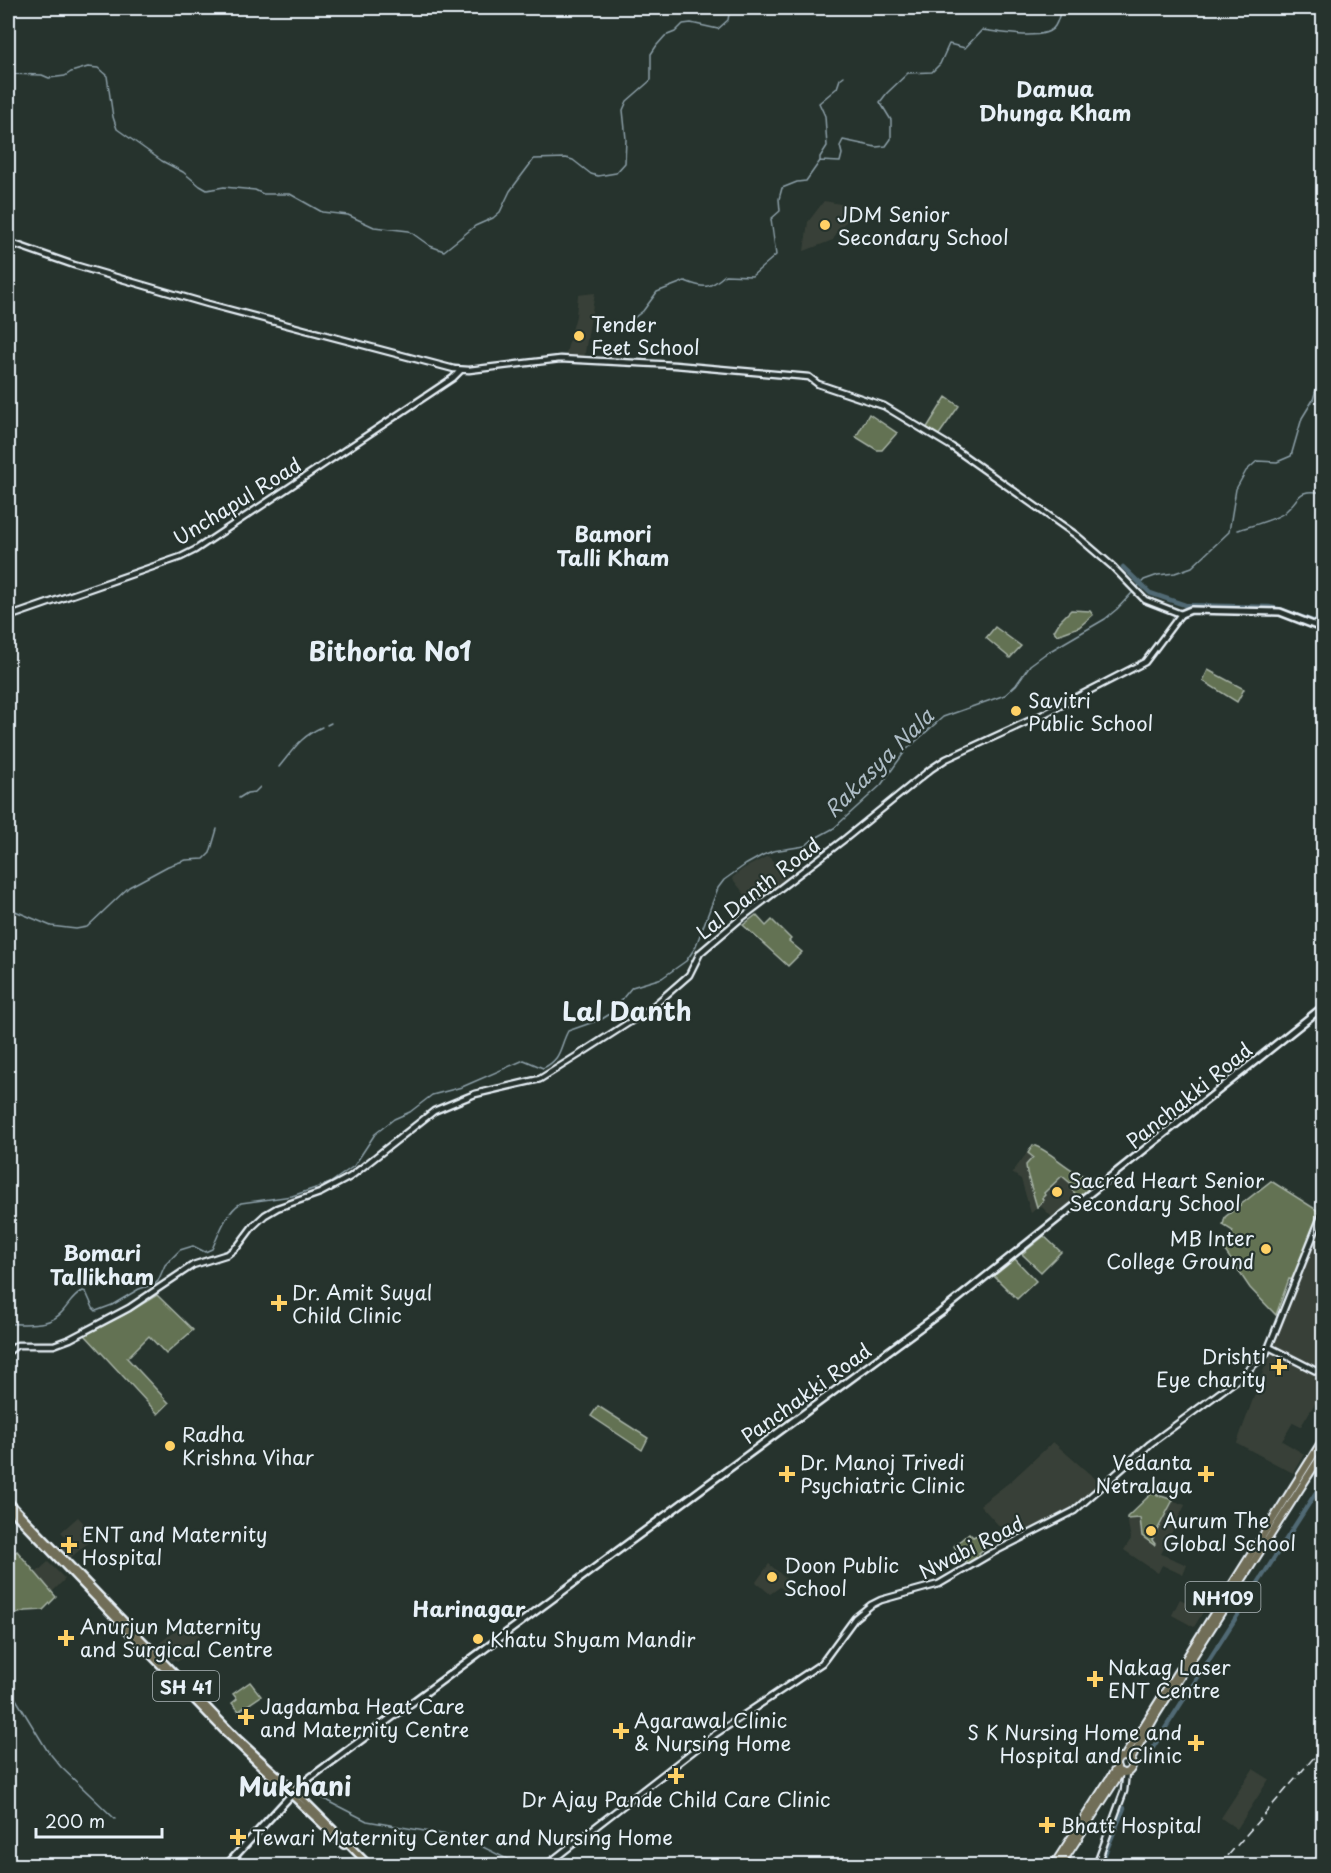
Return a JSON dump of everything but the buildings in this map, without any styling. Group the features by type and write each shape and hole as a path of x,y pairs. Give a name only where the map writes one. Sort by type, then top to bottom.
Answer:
{"highway":[{"name":"NH109","path":"1127,1759 1315,1457 1323,1438"},
{"name":"NH109","path":"1315,1457 1323,1451"},
{"path":"1057,1864 1121,1770 1131,1768 1127,1759 1119,1760 1121,1770"}],"main road":[{"path":"1181,614 1191,610 1280,612 1323,629"},
{"name":"Panchakki Road","path":"226,1866 293,1792 346,1750 938,1315 1323,1006"},
{"name":"SH 41","path":"8,1501 10,1510 100,1599 223,1727 293,1792 365,1866"},
{"name":"SH 41","path":"342,1841 370,1866"}],"street":[{"path":"8,242 74,265 208,304 460,370 553,358 675,365 809,377 818,384 884,406 973,460 1076,536 1145,600 1181,614"},
{"name":"Unchapul Road","path":"8,617 181,557 195,550 453,378 460,370"},
{"name":"Lal Danth Road","path":"8,1352 17,1345 54,1345 129,1308 193,1265 228,1254 265,1215 277,1208 320,1193 350,1177 434,1111 475,1094 540,1079 650,1010 689,975 700,953 927,772 946,759 1046,713 1145,662 1181,614"},
{"path":"1323,1209 1269,1347 1323,1376"},
{"name":"Nwabi Road","path":"545,1866 714,1736 822,1663 855,1618 871,1605 881,1600 939,1584 1012,1542 1074,1511 1150,1444 1234,1382 1266,1354 1269,1347"},
{"path":"1096,1866 1124,1791 1121,1770"}],"shaded area":[{"name":"JDM Senior Secondary School","path":"824,201 851,206 847,221 839,228 833,240 804,251 808,222"},
{"name":"Tender Feet School","path":"595,293 584,358 565,357 576,316 578,295"},
{"path":"768,856 788,877 753,905 732,878 743,869"},
{"name":"Sacred Heart Senior Secondary School","path":"1033,1145 1085,1177 1102,1178 1102,1181 1054,1219 1040,1205 1031,1213 1021,1179 1012,1173"},
{"path":"1323,1218 1323,1374 1280,1351 1275,1340"},
{"path":"1273,1352 1323,1379 1323,1394 1301,1426 1293,1422 1282,1441 1304,1454 1293,1473 1237,1443 1264,1369"},
{"path":"1053,1442 1100,1483 1064,1513 1012,1540 980,1505 1011,1481"},
{"name":"Aurum The Global School","path":"1152,1493 1185,1505 1161,1554 1187,1565 1183,1575 1162,1565 1158,1573 1124,1550 1131,1539 1127,1517"},
{"path":"78,1517 86,1526 79,1533 88,1543 68,1560 59,1550 69,1540 61,1532"},
{"path":"48,1562 65,1579 52,1592 36,1573"},
{"name":"Doon Public School","path":"769,1564 792,1584 786,1592 780,1587 770,1594 756,1582"},
{"path":"1180,1599 1203,1612 1194,1627 1172,1615"},
{"path":"188,1621 200,1636 186,1649 189,1653 177,1662 175,1659 172,1661 157,1645"},
{"path":"1253,1769 1269,1779 1237,1829 1221,1818"}],"green space":[{"path":"946,397 959,406 938,436 926,429"},
{"path":"869,414 897,433 882,450 877,450 856,437"},
{"path":"1071,610 1090,611 1093,615 1079,627 1057,635 1054,631"},
{"path":"995,627 1021,646 1010,658 986,638"},
{"path":"1208,670 1244,689 1237,702 1203,681"},
{"path":"756,915 766,926 772,920 791,939 789,941 802,952 788,966 743,925"},
{"path":"1033,1145 1049,1153 1070,1169 1095,1178 1089,1182 1093,1186 1079,1198 1072,1190 1075,1187 1062,1176 1044,1193 1042,1198 1044,1200 1037,1207 1026,1165 1033,1157 1028,1153"},
{"name":"MB Inter College Ground","path":"1271,1181 1320,1212 1293,1280 1289,1279 1276,1315 1250,1288 1225,1251 1233,1231 1223,1225 1225,1217"},
{"path":"1044,1236 1061,1252 1041,1272 1022,1254"},
{"path":"1015,1259 1036,1281 1017,1299 994,1276"},
{"path":"157,1295 193,1330 166,1354 149,1336 127,1358 169,1403 158,1414 85,1335"},
{"path":"598,1406 648,1438 642,1450 591,1416"},
{"path":"1152,1493 1173,1500 1152,1540 1154,1545 1142,1536 1140,1518 1127,1519"},
{"path":"969,1533 973,1537 977,1535 986,1547 979,1553 981,1556 967,1563 954,1546"},
{"path":"17,1551 56,1597 43,1610 26,1611 8,1616 8,1558"},
{"path":"250,1682 261,1696 239,1711 232,1703 237,1699 233,1694"}],"waterway":[{"path":"8,74 42,75 49,78 65,76 88,67 98,68 107,76 117,129 207,190 224,187 255,190 263,194 290,194 322,212 348,215 374,227 409,231 430,246 444,251 475,226 493,218 500,212 510,191 534,159 566,158 573,160 591,174 598,176 616,173 625,163 626,139 623,110 627,101 651,80 651,54 657,45 665,36 675,32 683,24 691,23 718,29 728,20 730,8"},
{"path":"602,325 630,321 643,311 657,292 685,281 707,286 725,275 752,276 776,255 771,219 780,211 779,199 782,188 806,181 820,161 840,162 842,154 840,146 843,140 876,147 886,146 891,139 891,120 880,102 908,73 932,72 940,64 949,44 965,48 982,30 1021,35 1042,34 1050,31 1056,24 1061,8"},
{"path":"820,161 827,146 825,116 819,103 837,88 840,79 844,76"},
{"name":"Rakasya Nala","path":"8,1324 37,1324 51,1320 83,1291 86,1292 96,1311 112,1305 139,1289 155,1284 165,1265 180,1250 193,1246 205,1252 212,1249 227,1218 241,1203 292,1196 330,1183 354,1166 375,1134 432,1095 462,1087 524,1060 543,1068 549,1065 557,1057 568,1031 602,1019 610,1014 632,987 662,978 686,961 695,948 718,888 724,880 763,855 773,851 805,846 834,828 881,785 906,750 943,717 1005,695 1016,685 1030,665 1105,619 1144,580 1192,567 1229,532 1236,489 1246,471 1257,461 1277,462 1291,456 1302,418 1313,400 1319,379 1324,374"},
{"path":"1238,530 1284,513 1303,493 1324,493"},
{"path":"1123,567 1150,593 1185,605 1269,607 1324,625"},
{"path":"327,725 331,723"},
{"path":"279,767 303,739 322,727"},
{"path":"239,798 247,793 255,792 260,787"},
{"path":"8,908 51,926 76,929 87,927 129,887 168,866 186,860 204,859 210,853 217,829"},
{"path":"1143,1763 1324,1480"},
{"path":"8,1686 47,1750 61,1767 115,1819"},
{"path":"303,1788 367,1821 465,1838 521,1866"},
{"path":"1100,1866 1124,1808"}],"railway":[{"path":"1219,1866 1324,1746"}],"place":[{"name":"JDM Senior Secondary School","path":"825,225"},
{"name":"Tender Feet School","path":"579,336"},
{"name":"Savitri Public School","path":"1016,711"},
{"name":"Sacred Heart Senior Secondary School","path":"1057,1192"},
{"name":"MB Inter College Ground","path":"1266,1249"},
{"name":"Dr. Amit Suyal Child Clinic","path":"279,1303"},
{"name":"Drishti Eye charity","path":"1279,1367"},
{"name":"Radha Krishna Vihar","path":"170,1446"},
{"name":"Dr. Manoj Trivedi Psychiatric Clinic","path":"787,1474"},
{"name":"Vedanta Netralaya","path":"1206,1474"},
{"name":"Aurum The Global School","path":"1151,1531"},
{"name":"ENT and Maternity Hospital","path":"69,1545"},
{"name":"Doon Public School","path":"772,1577"},
{"name":"Anurjun Maternity and Surgical Centre","path":"66,1638"},
{"name":"Khatu Shyam Mandir","path":"478,1639"},
{"name":"Nakag Laser ENT Centre","path":"1095,1679"},
{"name":"Jagdamba Heat Care and Maternity Centre","path":"246,1717"},
{"name":"Agarawal Clinic & Nursing Home","path":"621,1731"},
{"name":"S K Nursing Home and Hospital and Clinic","path":"1196,1743"},
{"name":"Dr Ajay Pande Child Care Clinic","path":"676,1776"},
{"name":"Bhatt Hospital","path":"1047,1825"},
{"name":"Tewari Maternity Center and Nursing Home","path":"238,1837"}],"district":[{"name":"Damua Dhunga Kham","path":"1055,100"},
{"name":"Bamori Talli Kham","path":"613,545"},
{"name":"Bithoria No1","path":"390,650"},
{"name":"Lal Danth","path":"627,1010"},
{"name":"Bomari Tallikham","path":"102,1264"},
{"name":"Harinagar","path":"469,1608"},
{"name":"Mukhani","path":"295,1785"}]}
